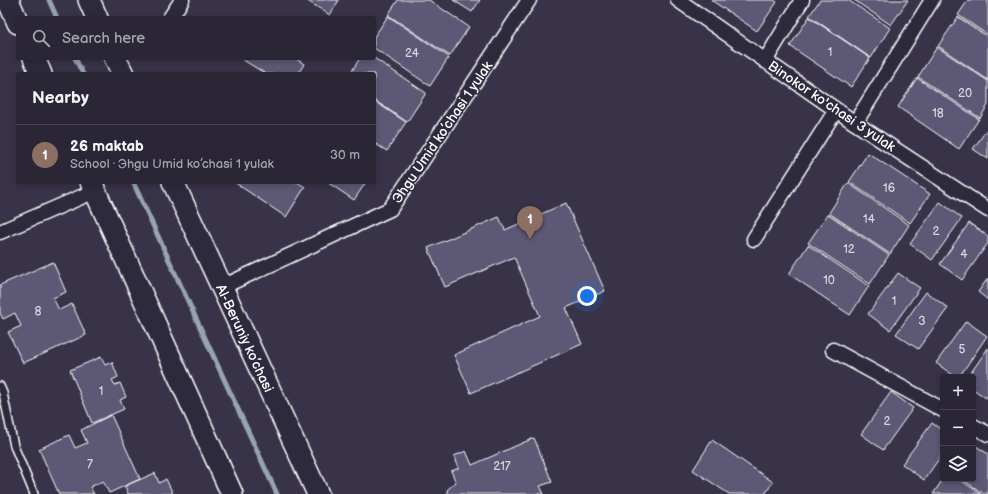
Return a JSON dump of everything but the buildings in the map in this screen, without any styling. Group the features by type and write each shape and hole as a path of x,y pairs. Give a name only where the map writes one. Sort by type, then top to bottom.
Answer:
{"main road":[{"path":"8,0 16,18"},
{"path":"89,0 96,16"},
{"path":"35,60 40,72"},
{"path":"116,60 122,72"},
{"name":"Al-Beruniy ko’chasi","path":"174,184 318,494"},
{"path":"93,186 232,494"}],"street":[{"path":"171,16 182,0"},
{"name":"Эhgu Umid ko’chasi 1 yulak","path":"222,287 390,209 529,0"},
{"name":"Binokor ko'chasi 3 yulak","path":"678,0 855,123 988,210"},
{"path":"765,61 802,0"},
{"path":"855,123 932,0"},
{"path":"754,239 836,110"},
{"path":"0,232 93,186"},
{"path":"833,350 940,408"},
{"path":"976,428 988,434"}],"lane":[{"path":"0,386 3,393 14,446 34,494"}],"waterway":[{"path":"49,0 56,16"},
{"path":"76,60 82,72"},
{"path":"134,184 277,494"}],"place":[{"name":"26 maktab","path":"530,239"}]}
